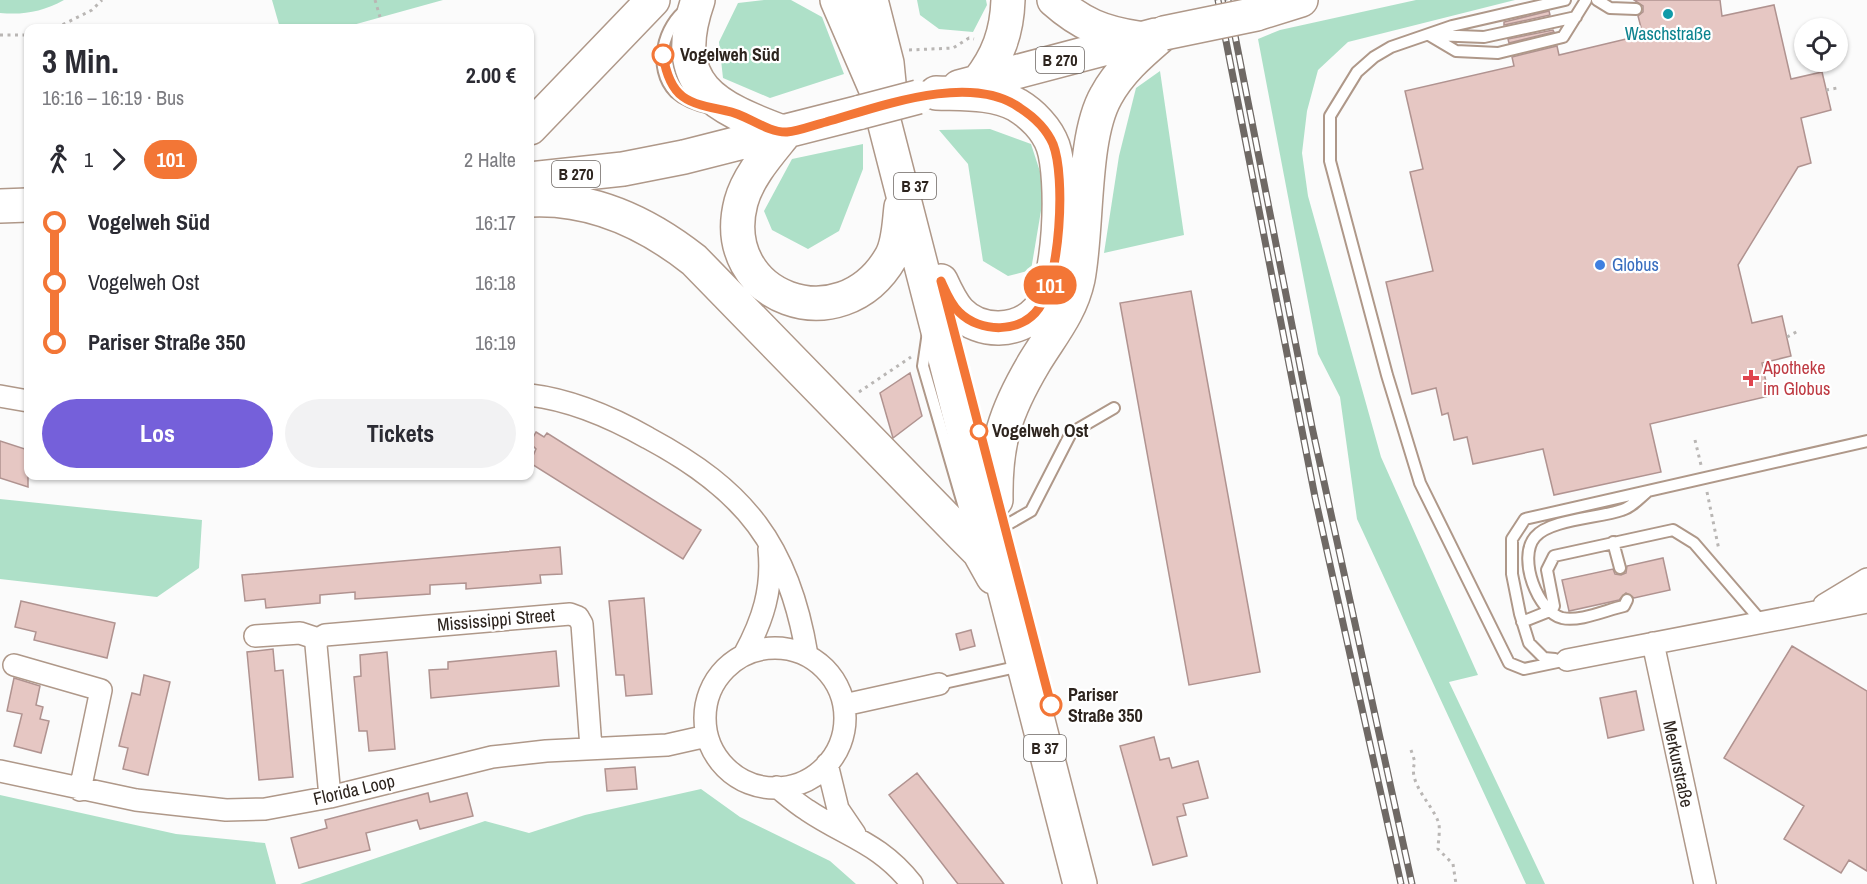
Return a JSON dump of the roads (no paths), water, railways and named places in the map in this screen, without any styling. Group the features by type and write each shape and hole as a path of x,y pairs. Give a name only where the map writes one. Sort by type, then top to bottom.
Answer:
{"main road":[{"path":"534,124 653,0"},
{"path":"837,0 896,97"},
{"path":"871,0 896,97"},
{"path":"978,82 989,68 1004,35 1008,0"},
{"path":"1054,0 1082,22 1107,33 1153,36"},
{"name":"B 270","path":"534,179 623,169 736,146 896,97 978,82 1153,36 1256,14 1301,0"},
{"path":"697,1 689,40 690,61 703,91 731,111 785,132 751,180 742,200 738,218 742,252 760,281 772,291 804,303 823,304 842,301 862,291 891,256 903,198"},
{"path":"1000,514 997,448 1000,434 1034,364 1069,310 1077,280 1093,131 1105,97 1131,61 1153,36"},
{"path":"896,97 982,94 1016,105 1041,125 1053,144 1059,169 1053,277 1038,310 1016,325 1003,328 987,327 973,322 958,311 941,281"},
{"name":"B 37","path":"896,97 903,198 1080,884"},
{"name":"B 37","path":"896,97 1000,514 1098,884"},
{"path":"534,200 562,201 611,212 665,237 694,260 979,552 1010,611"},
{"path":"0,206 24,205"}],"street":[{"path":"0,396 24,400"},
{"path":"534,396 608,416 709,474 741,505 768,539 791,588 807,655"},
{"path":"744,655 760,626 766,605 771,567 768,539"},
{"path":"1809,613 1867,579"},
{"path":"1567,660 1867,602"},
{"name":"Mississippi Street","path":"255,636 300,633 318,639 325,635 570,614 578,617 582,624 591,748"},
{"path":"318,639 316,645 330,797"},
{"name":"Merkurstraße","path":"1653,643 1705,884"},
{"path":"764,648 786,648 807,655 831,676 844,705 842,736 827,764 804,781 777,787 758,786 741,779 726,768 715,753 707,736 705,721 711,689 730,664 744,655 764,648"},
{"path":"14,666 101,690 80,790"},
{"path":"844,705 939,684"},
{"name":"Florida Loop","path":"0,771 80,790 136,800 226,810 264,809 330,797 492,757 591,748 667,745 707,736"},
{"path":"827,764 838,809 857,837"},
{"path":"777,787 808,811 875,847 900,868 912,884"}],"lane":[{"path":"1565,0 1479,19 1391,47 1374,57 1357,72 1330,116 1330,161 1403,433 1420,483 1448,544 1509,663 1524,669 1567,660"},
{"path":"1430,35 1456,51 1497,53 1563,37 1586,0"},
{"path":"1597,0 1610,8 1636,9"},
{"path":"1430,35 1484,37 1576,17"},
{"path":"896,97 900,50"},
{"path":"933,315 923,349 923,366 979,552"},
{"path":"1000,514 1031,511 1071,433 1114,408"},
{"path":"1567,660 1544,658 1529,643 1522,622 1512,574 1512,539 1525,519 1867,441"},
{"path":"1627,600 1624,606 1569,619 1558,617 1550,612 1529,578 1527,562 1529,548 1546,528 1624,510 1650,489"},
{"path":"1522,622 1550,612 1554,606 1547,570 1549,561 1554,556 1673,530 1694,543 1762,622"},
{"path":"1614,542 1620,568"},
{"path":"939,684 1024,665"}],"railway":[{"path":"1218,0 1315,497 1401,884"},
{"path":"1228,0 1312,427 1412,884"}],"place":[{"name":"Waschstraße","path":"1668,14"},
{"name":"Vogelweh Süd","path":"663,55"},
{"name":"Globus","path":"1600,265"},
{"name":"Apotheke im Globus","path":"1751,378"},
{"name":"Vogelweh Ost","path":"979,431"},
{"name":"Pariser Straße 350","path":"1051,705"}]}
